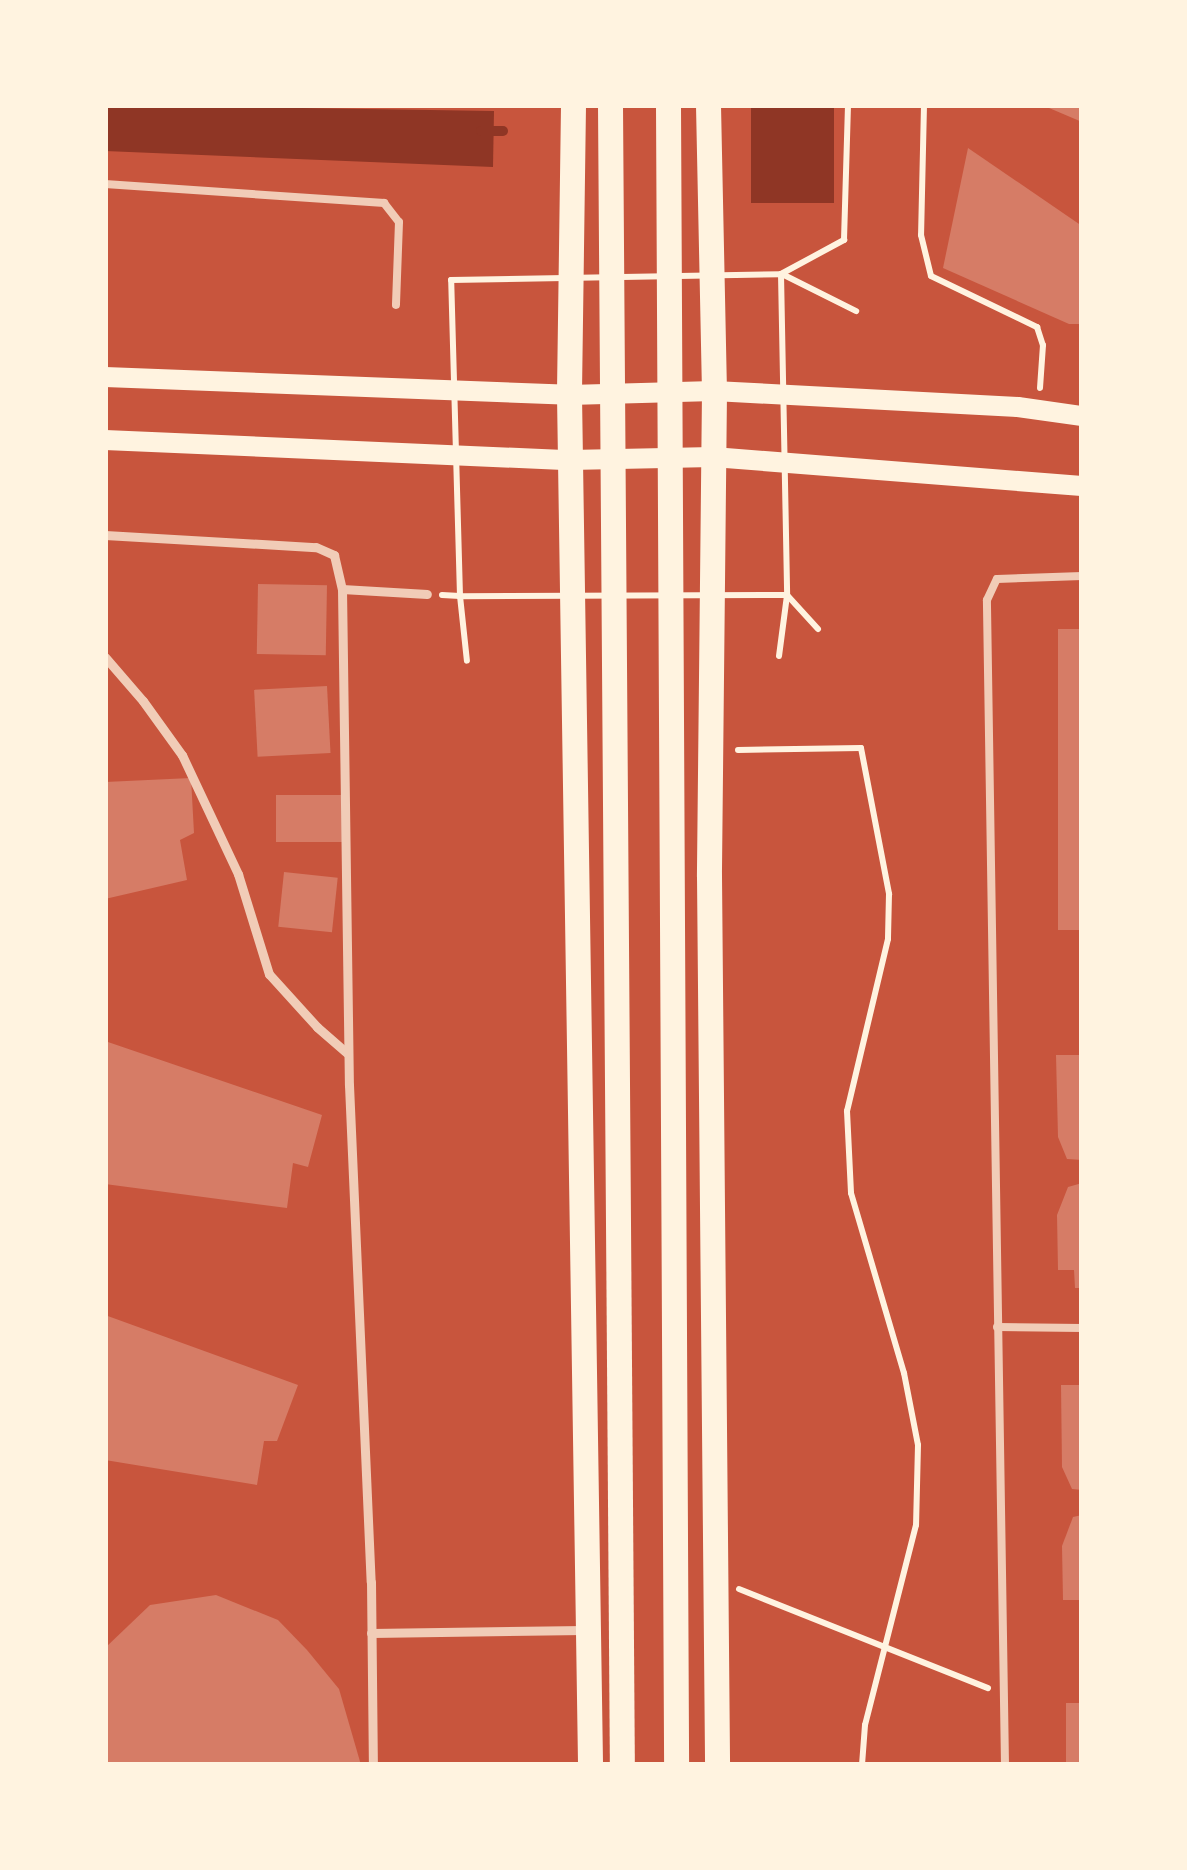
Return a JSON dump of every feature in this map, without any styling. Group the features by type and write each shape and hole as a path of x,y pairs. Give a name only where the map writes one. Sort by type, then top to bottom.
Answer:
{"main road":[{"path":"573,105 569,395 590,1765"},
{"path":"610,105 622,1765"},
{"path":"668,105 676,1765"},
{"path":"708,105 714,391 710,751 717,1765"},
{"path":"105,377 569,395 714,391 1038,410 1082,416"},
{"path":"105,440 570,460 713,457 1082,486"}],"street":[{"path":"105,535 316,547 334,555 342,589 348,1054 373,1765"},
{"path":"342,589 427,594"},
{"path":"105,657 144,700 182,755 238,874 269,974 317,1027 348,1054"},
{"path":"371,1633 588,1630"}],"lane":[{"path":"105,184 384,203 398,222 396,305"},
{"path":"1005,1765 987,600 997,580 1082,576"},
{"path":"997,1328 1082,1328"}],"path":[{"path":"848,105 844,240 781,274 856,311"},
{"path":"924,105 920,235 931,276 1037,327 1043,345 1038,410"},
{"path":"427,594 460,596 467,661"},
{"path":"779,656 787,595 818,629"},
{"path":"710,751 860,748 889,894 888,939 847,1111 851,1193 904,1372 918,1445 916,1525 864,1725 862,1765"},
{"path":"715,1579 1004,1694"}],"shaded area":[{"path":"105,105 494,111 493,167 105,151"},
{"path":"751,105 834,105 834,203 751,203"}],"building":[{"path":"1042,105 1082,105 1082,122"},
{"path":"968,148 1082,226 1082,324 1069,324 943,268"},
{"path":"258,584 327,585 326,655 257,654"},
{"path":"1058,629 1082,629 1082,930 1058,930"},
{"path":"327,686 331,753 258,757 254,690"},
{"path":"191,778 194,833 180,840 187,880 105,899 105,782"},
{"path":"276,795 343,795 343,842 276,842"},
{"path":"284,872 338,878 332,932 278,927"},
{"path":"105,1041 322,1115 308,1167 293,1163 287,1208 105,1184"},
{"path":"1056,1055 1082,1055 1082,1160 1067,1159 1058,1137"},
{"path":"1082,1183 1082,1288 1075,1288 1074,1270 1058,1270 1057,1215 1068,1187"},
{"path":"105,1315 298,1385 277,1441 264,1441 257,1485 105,1460"},
{"path":"1061,1385 1082,1385 1082,1490 1072,1489 1062,1467"},
{"path":"1082,1515 1082,1600 1063,1600 1062,1546 1073,1517"},
{"path":"216,1595 278,1620 307,1650 339,1689 361,1765 105,1765 105,1648 150,1605"},
{"path":"1066,1703 1082,1703 1082,1765 1066,1765"}],"waterway":[{"path":"481,131 503,131"}]}
